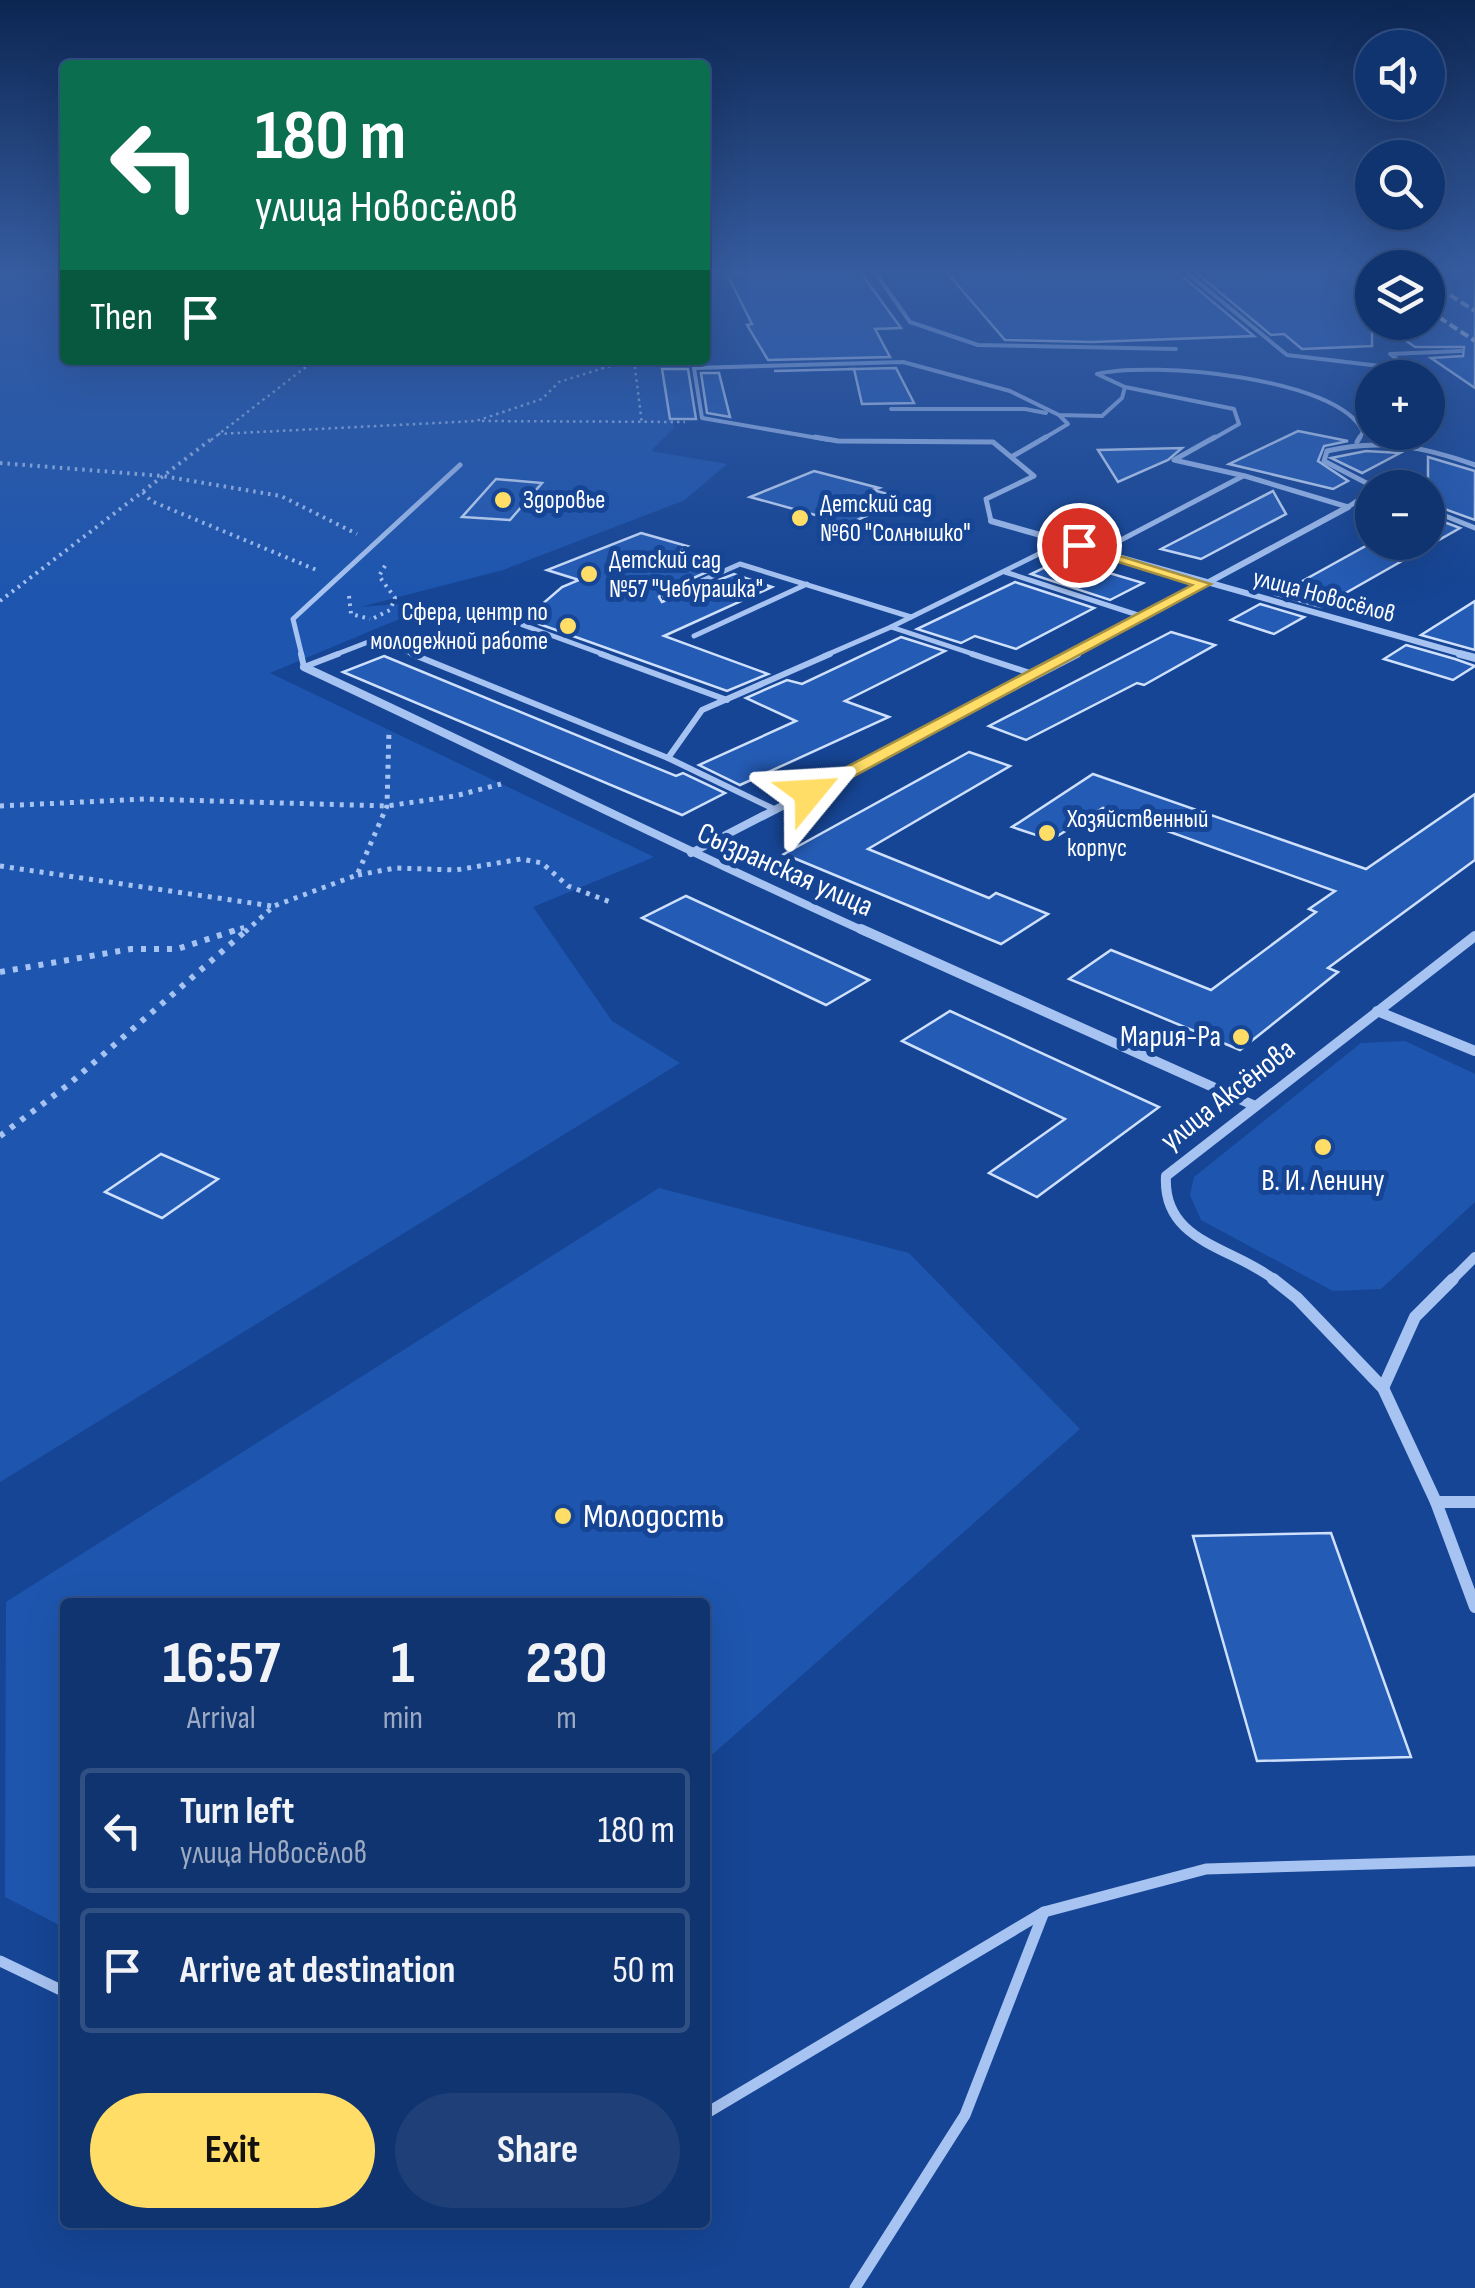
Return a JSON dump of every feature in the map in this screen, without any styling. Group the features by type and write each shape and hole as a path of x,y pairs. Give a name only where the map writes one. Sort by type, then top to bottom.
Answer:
{"street":[{"path":"692,853 1036,676 1348,507"},
{"name":"улица Новосёлов","path":"991,521 1475,658"},
{"name":"Сызранская улица","path":"304,668 536,774 692,853 1253,1105"},
{"name":"улица Аксёнова","path":"1475,936 1166,1176 1165,1194 1184,1230 1264,1272 1298,1298 1384,1388 1436,1502 1475,1607"},
{"path":"1377,1011 1475,1050"},
{"path":"1384,1388 1415,1317 1475,1257"},
{"path":"1436,1502 1475,1502"}],"lane":[{"path":"695,375 702,418 838,442 993,442 1034,476 986,499 991,521"},
{"path":"949,375 1010,392 1059,415 1068,424 1013,456"},
{"path":"1099,375 1125,387 1234,408 1239,424 1174,460 1348,507 1355,502"},
{"path":"1198,375 1300,390 1355,418"},
{"path":"891,409 1025,410 1102,416 1122,398 1125,387"},
{"path":"1355,442 1327,452 1324,461 1355,479"},
{"path":"1435,450 1475,466"},
{"path":"460,465 293,619 304,668 376,640 668,758 776,810"},
{"path":"1100,551 1244,476"},
{"path":"1445,516 1475,528"},
{"path":"668,758 702,710 891,626 1066,541"},
{"path":"665,597 740,564 910,617"},
{"path":"1004,572 1144,617"},
{"path":"694,636 807,584"},
{"path":"520,624 727,700"},
{"path":"891,626 1036,676"},
{"path":"710,2111 1044,1912 1206,1869 1475,1861"},
{"path":"854,2288 965,2115 1044,1912"},
{"path":"0,1961 60,1990"}],"path":[{"path":"0,601 295,375"},
{"path":"476,421 542,399 560,382 584,375"},
{"path":"634,375 642,424"},
{"path":"218,434 476,421 642,424 702,418"},
{"path":"0,464 163,476 281,496"},
{"path":"143,492 151,501 335,578 347,588 351,614 382,625 376,640"},
{"path":"357,875 387,806 389,708"},
{"path":"0,806 144,799 387,806 455,796 536,774"},
{"path":"0,1136 68,1085 274,906 357,875 395,868 456,870 521,859 542,863 568,886 613,903"},
{"path":"0,866 274,906"},
{"path":"0,972 131,950 177,950 252,924"}],"shaded area":[{"path":"0,375 661,375 674,428 651,451 727,464 685,500 503,570 360,607 413,603 409,615 270,673 654,857 533,907 612,1021 680,1063 0,1482"},
{"path":"1405,1041 1475,1074 1475,1202 1381,1289 1333,1291 1201,1220 1190,1195 1194,1177 1361,1043"},
{"name":"Молодость","path":"659,1188 909,1253 1080,1429 710,1757 710,1598 60,1598 60,1925 5,1897 6,1602"}],"building":[{"path":"663,375 689,375 696,419 670,419"},
{"path":"701,375 719,375 730,417 707,413"},
{"path":"855,375 899,375 914,403 862,404"},
{"path":"1456,375 1475,375 1475,388"},
{"path":"1298,431 1348,441 1324,446 1318,461 1348,481 1333,489 1229,464"},
{"path":"1182,448 1168,460 1118,482 1098,450"},
{"path":"1366,451 1400,453 1368,470 1356,470 1331,458"},
{"path":"1428,457 1475,471 1475,520 1445,509 1445,470 1428,470"},
{"path":"814,471 906,499 848,524 750,497"},
{"name":"Здоровье","path":"496,479 542,483 510,520 462,517"},
{"path":"1273,491 1286,514 1201,559 1161,549"},
{"path":"1445,522 1460,528 1445,537"},
{"path":"641,533 687,546 671,553 716,568 662,592 662,602 734,574 772,587 664,636 768,674 727,691 525,619 562,587 579,580 547,570"},
{"path":"1355,552 1355,560 1404,560 1321,607 1277,595"},
{"path":"1062,559 1143,583 1110,600 1031,574"},
{"path":"1015,582 1094,608 1016,649 975,636 961,643 917,629"},
{"path":"1475,601 1475,650 1421,635"},
{"path":"1260,604 1304,617 1274,634 1231,620"},
{"path":"1171,632 1215,645 1144,685 1137,683 1026,740 989,726"},
{"path":"901,637 945,651 845,701 889,717 740,785 699,765 796,721 746,698 787,680 802,684"},
{"path":"1406,645 1475,666 1453,680 1384,659"},
{"path":"384,656 725,793 682,815 343,672"},
{"path":"969,752 1010,766 868,849 989,898 996,893 1048,914 1001,944 784,854"},
{"path":"1093,774 1366,869 1475,794 1475,860 1328,968 1338,972 1240,1050 1069,979 1111,950 1211,990 1316,912 1309,909 1335,891 1103,808 1051,840 1012,827"},
{"path":"686,896 869,980 826,1005 642,918"},
{"path":"950,1011 1159,1107 1037,1197 989,1173 1065,1119 902,1041"},
{"path":"161,1154 218,1179 162,1218 105,1192"},
{"path":"1331,1533 1411,1757 1257,1761 1193,1536"}],"place":[{"name":"Здоровье","path":"503,500"},
{"name":"Детский сад №60 \"Солнышко\"","path":"800,518"},
{"name":"Детский сад №57 \"Чебурашка\"","path":"589,574"},
{"name":"Сфера, центр по молодежной работе","path":"568,626"},
{"name":"Хозяйственный корпус","path":"1047,833"},
{"name":"Мария-Ра","path":"1241,1037"},
{"name":"В. И. Ленину","path":"1323,1147"},
{"name":"Молодость","path":"563,1516"}],"route":[{"path":"809,793 975,709 1204,584 1079,545"}]}
